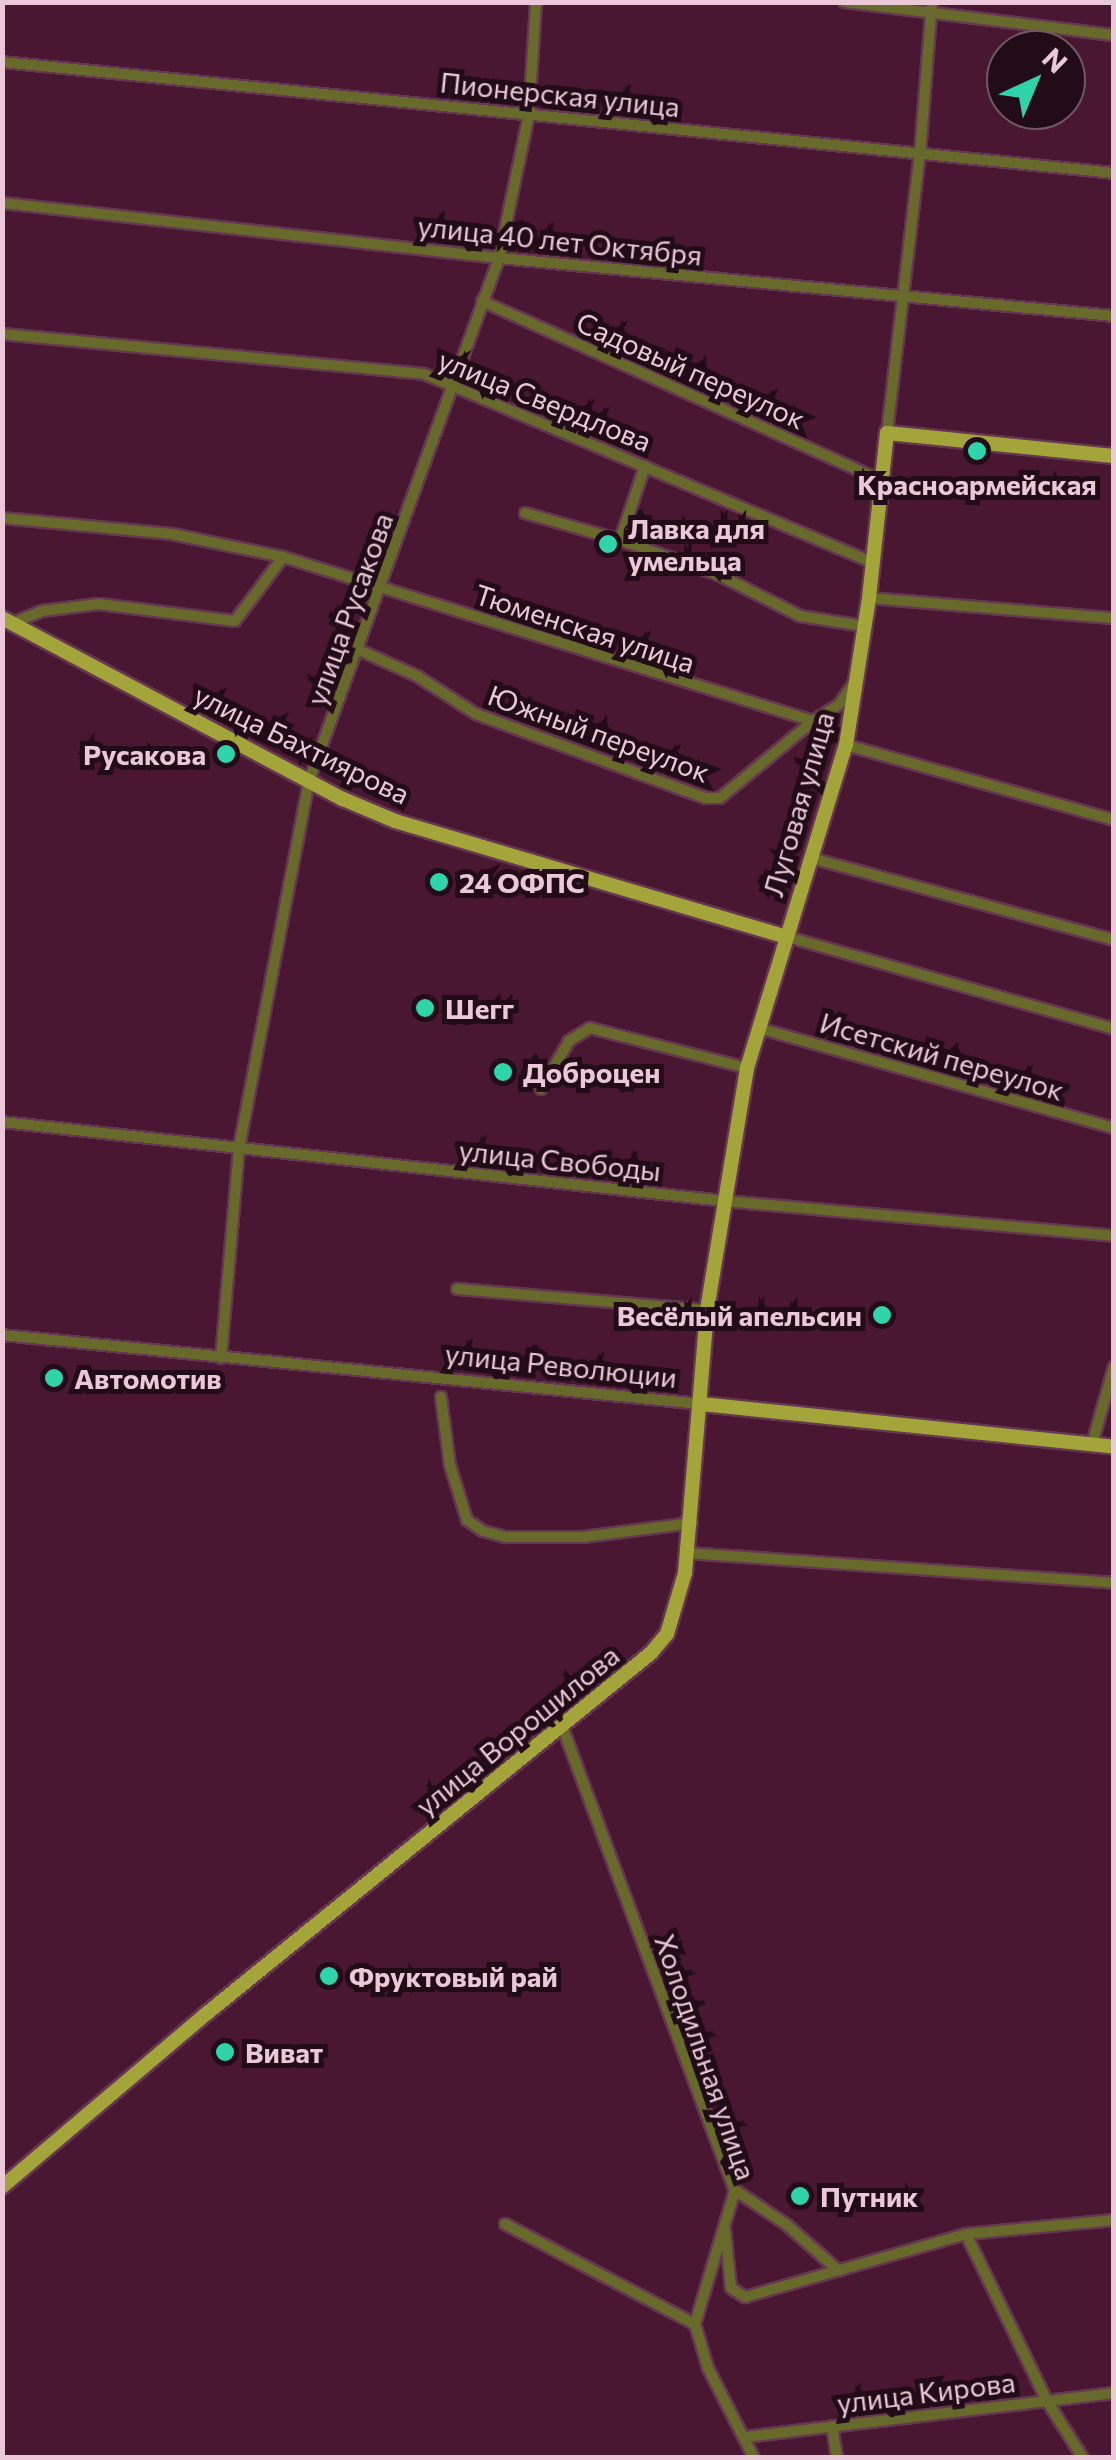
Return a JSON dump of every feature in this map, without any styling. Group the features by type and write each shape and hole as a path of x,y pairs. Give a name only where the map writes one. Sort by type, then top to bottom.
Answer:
{"main road":[{"path":"887,432 1114,456"},
{"name":"Луговая улица","path":"688,1553 708,1310 747,1068 784,936 846,745 869,598 887,432"},
{"name":"улица Бахтиярова","path":"9,620 310,781 396,821 784,936"},
{"name":"улица Революции","path":"702,1404 1114,1446"},
{"name":"улица Ворошилова","path":"2,2187 206,2014 651,1653 667,1634 677,1610 688,1553"}],"street":[{"name":"улица Русакова","path":"221,1358 239,1148 310,781 499,258 530,114 536,2"},
{"path":"844,2 932,7 1114,35"},
{"name":"Луговая улица","path":"887,432 900,297 920,154 932,7"},
{"name":"Пионерская улица","path":"2,62 1114,173"},
{"name":"улица 40 лет Октября","path":"2,203 499,258 1114,316"},
{"name":"Садовый переулок","path":"482,301 881,480"},
{"name":"улица Свердлова","path":"2,334 424,374 872,563"},
{"path":"620,540 645,466"},
{"path":"525,513 620,540 719,576 800,616 864,626"},
{"name":"Тюменская улица","path":"2,518 172,534 283,557 813,722"},
{"path":"9,620 98,604 235,621 283,557"},
{"path":"869,598 1114,618"},
{"name":"Южный переулок","path":"359,650 417,676 476,714 706,798 720,798 813,722"},
{"path":"813,722 839,706 857,678"},
{"path":"846,745 1114,820"},
{"path":"811,858 1114,940"},
{"name":"улица Бахтиярова","path":"784,936 1114,1028"},
{"path":"541,1088 569,1041 590,1028 747,1068"},
{"name":"Исетский переулок","path":"758,1028 1114,1128"},
{"name":"улица Свободы","path":"2,1122 724,1200 1114,1236"},
{"path":"456,1289 708,1310"},
{"name":"улица Революции","path":"2,1336 702,1404"},
{"path":"1092,1444 1114,1367"},
{"path":"440,1397 450,1465 461,1502 467,1520 483,1531 506,1537 583,1538 692,1523"},
{"path":"688,1553 1114,1582"},
{"name":"Холодильная улица","path":"562,1726 735,2190 694,2324"},
{"path":"735,2190 787,2225 839,2271"},
{"path":"725,2220 729,2279 738,2294 745,2297 966,2234 1114,2220"},
{"path":"505,2224 694,2324 708,2368 754,2458"},
{"path":"966,2234 1047,2401 1083,2458"},
{"name":"улица Кирова","path":"744,2437 1114,2393"},
{"path":"832,2426 838,2458"}],"place":[{"name":"Красноармейская","path":"977,451"},
{"name":"Лавка для умельца","path":"608,544"},
{"name":"Русакова","path":"226,754"},
{"name":"24 ОФПС","path":"439,882"},
{"name":"Шегг","path":"425,1008"},
{"name":"Доброцен","path":"503,1072"},
{"name":"Весёлый апельсин","path":"882,1315"},
{"name":"Автомотив","path":"54,1378"},
{"name":"Фруктовый рай","path":"329,1976"},
{"name":"Виват","path":"225,2052"},
{"name":"Путник","path":"800,2196"}]}
